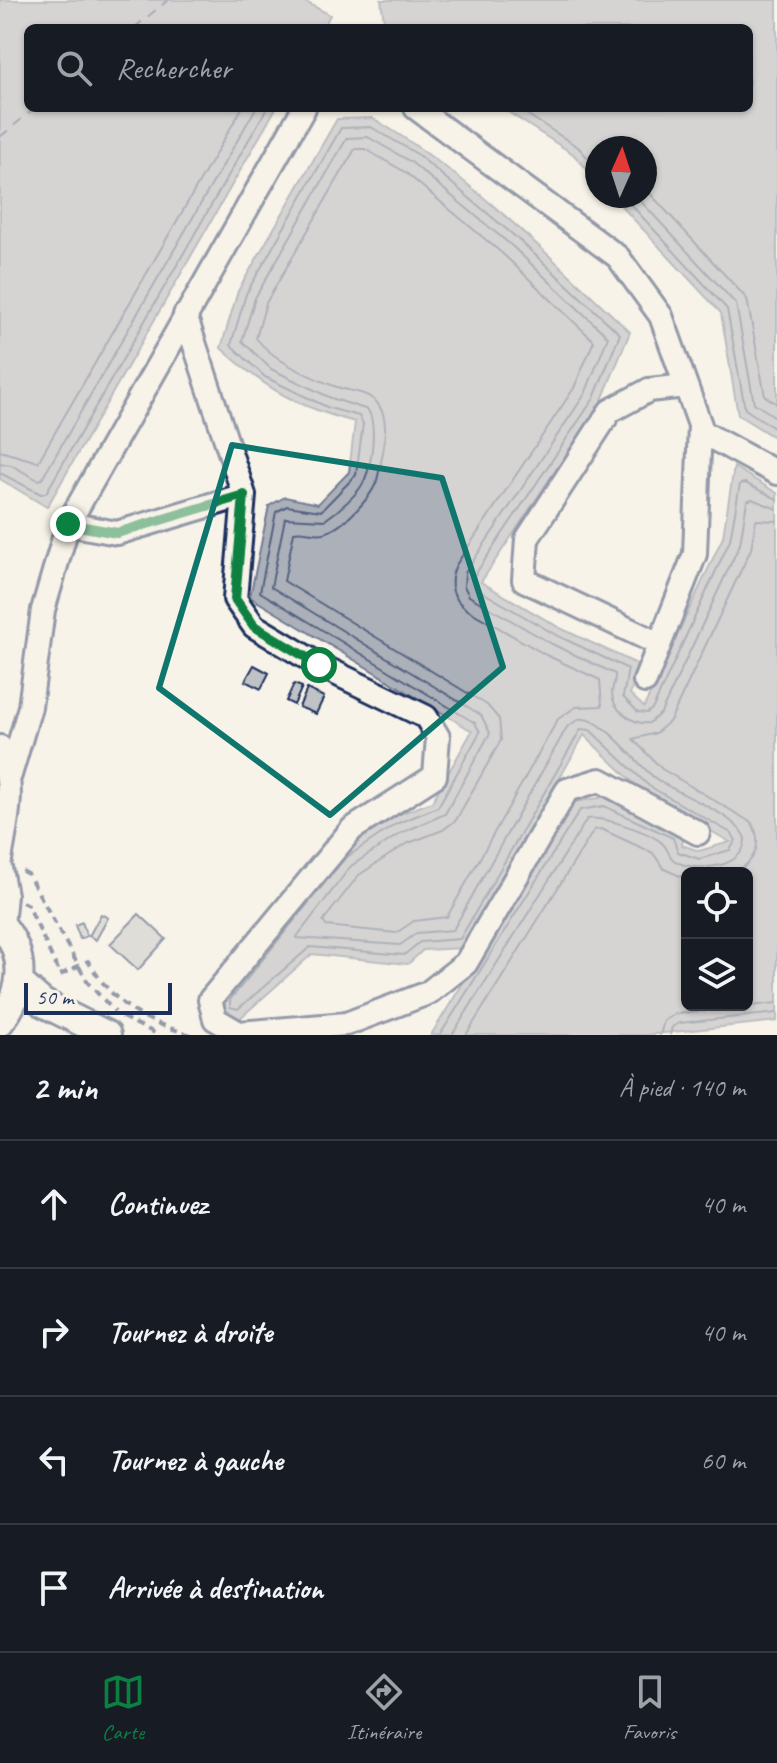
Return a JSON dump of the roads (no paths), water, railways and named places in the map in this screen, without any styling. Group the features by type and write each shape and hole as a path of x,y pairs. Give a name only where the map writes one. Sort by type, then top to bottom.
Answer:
{"main road":[{"path":"0,1022 12,1008 20,983 17,952 1,924"},
{"path":"20,983 43,1003 107,1035"},
{"path":"0,1030 14,1035"}],"lane":[{"path":"10,775 30,707 43,610 68,524 302,112"},
{"path":"421,112 618,257 661,316 700,431 695,554 645,681"},
{"path":"185,315 244,495 235,599 254,626 319,665 426,717 438,737 435,776 352,829 210,1000 215,1019 239,1033 346,1024 428,993 466,963 567,790 600,780 698,833"},
{"path":"659,644 524,580 527,539 610,411 649,390 686,386"},
{"path":"700,431 777,473"},
{"path":"68,524 117,533 244,495"},
{"path":"0,747 10,775 11,793 1,924"}],"water":[{"path":"0,0 302,0 330,15 325,24 24,24 24,112 274,112 47,507 0,479"},
{"path":"381,0 777,0 777,439 738,415 721,313 623,208 657,208 657,136 585,136 585,167 573,154 508,112 753,112 753,24 384,24"},
{"path":"372,118 408,140 475,190 630,332 601,402 481,582 560,628 641,666 630,694 644,707 723,537 734,467 777,493 777,1021 645,1035 431,1035 575,802 604,797 684,834 682,845 699,851 730,842 644,793 584,735 464,948 423,950 408,964 312,954 239,1019 224,1014 220,1000 339,853 392,817 432,802 472,731 250,597 269,506 285,497 318,504 349,472 355,422 316,410 283,395 221,348 238,291 337,119"}]}
